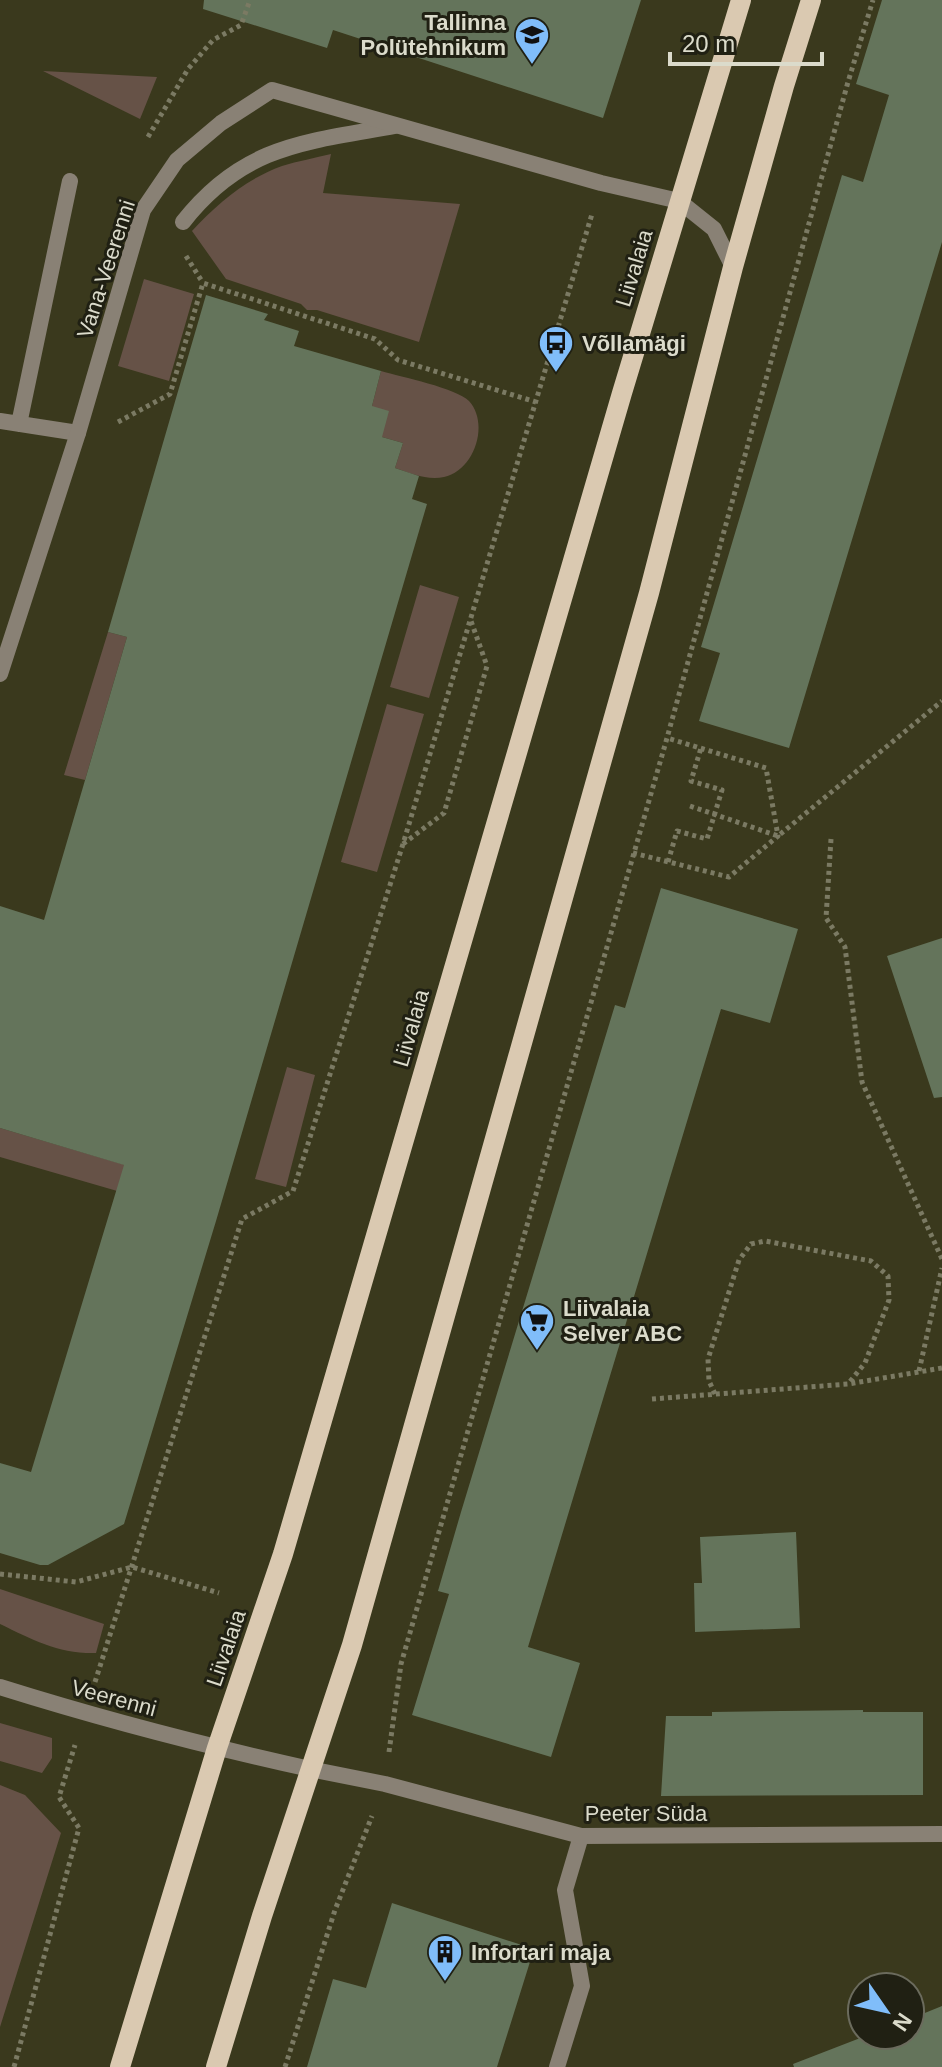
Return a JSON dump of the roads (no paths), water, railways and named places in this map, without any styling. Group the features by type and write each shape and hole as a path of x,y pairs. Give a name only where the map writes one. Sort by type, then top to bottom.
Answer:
{"main road":[{"name":"Liivalaia","path":"120,2067 217,1748 283,1554 679,201 741,0"},
{"path":"216,2067 262,1916 357,1630 653,578 733,267 811,0"}],"street":[{"name":"Vana-Veerenni","path":"0,674 76,439 143,210 177,160 221,123 272,90 601,183 679,201 714,229 733,267"},
{"path":"183,222 220,183 251,161 289,146 395,126"},
{"path":"19,424 70,181"},
{"path":"0,421 76,439"},
{"name":"Veerenni","path":"0,1687 217,1748 310,1769"},
{"name":"Peeter Süda","path":"310,1769 385,1784 581,1836 942,1834"},
{"path":"557,2067 582,1986 565,1890 581,1836"}],"place":[{"name":"Tallinna Polütehnikum","path":"532,66"},
{"name":"Võllamägi","path":"556,374"},
{"name":"Liivalaia Selver ABC","path":"537,1352"},
{"name":"Infortari maja","path":"445,1983"}]}
